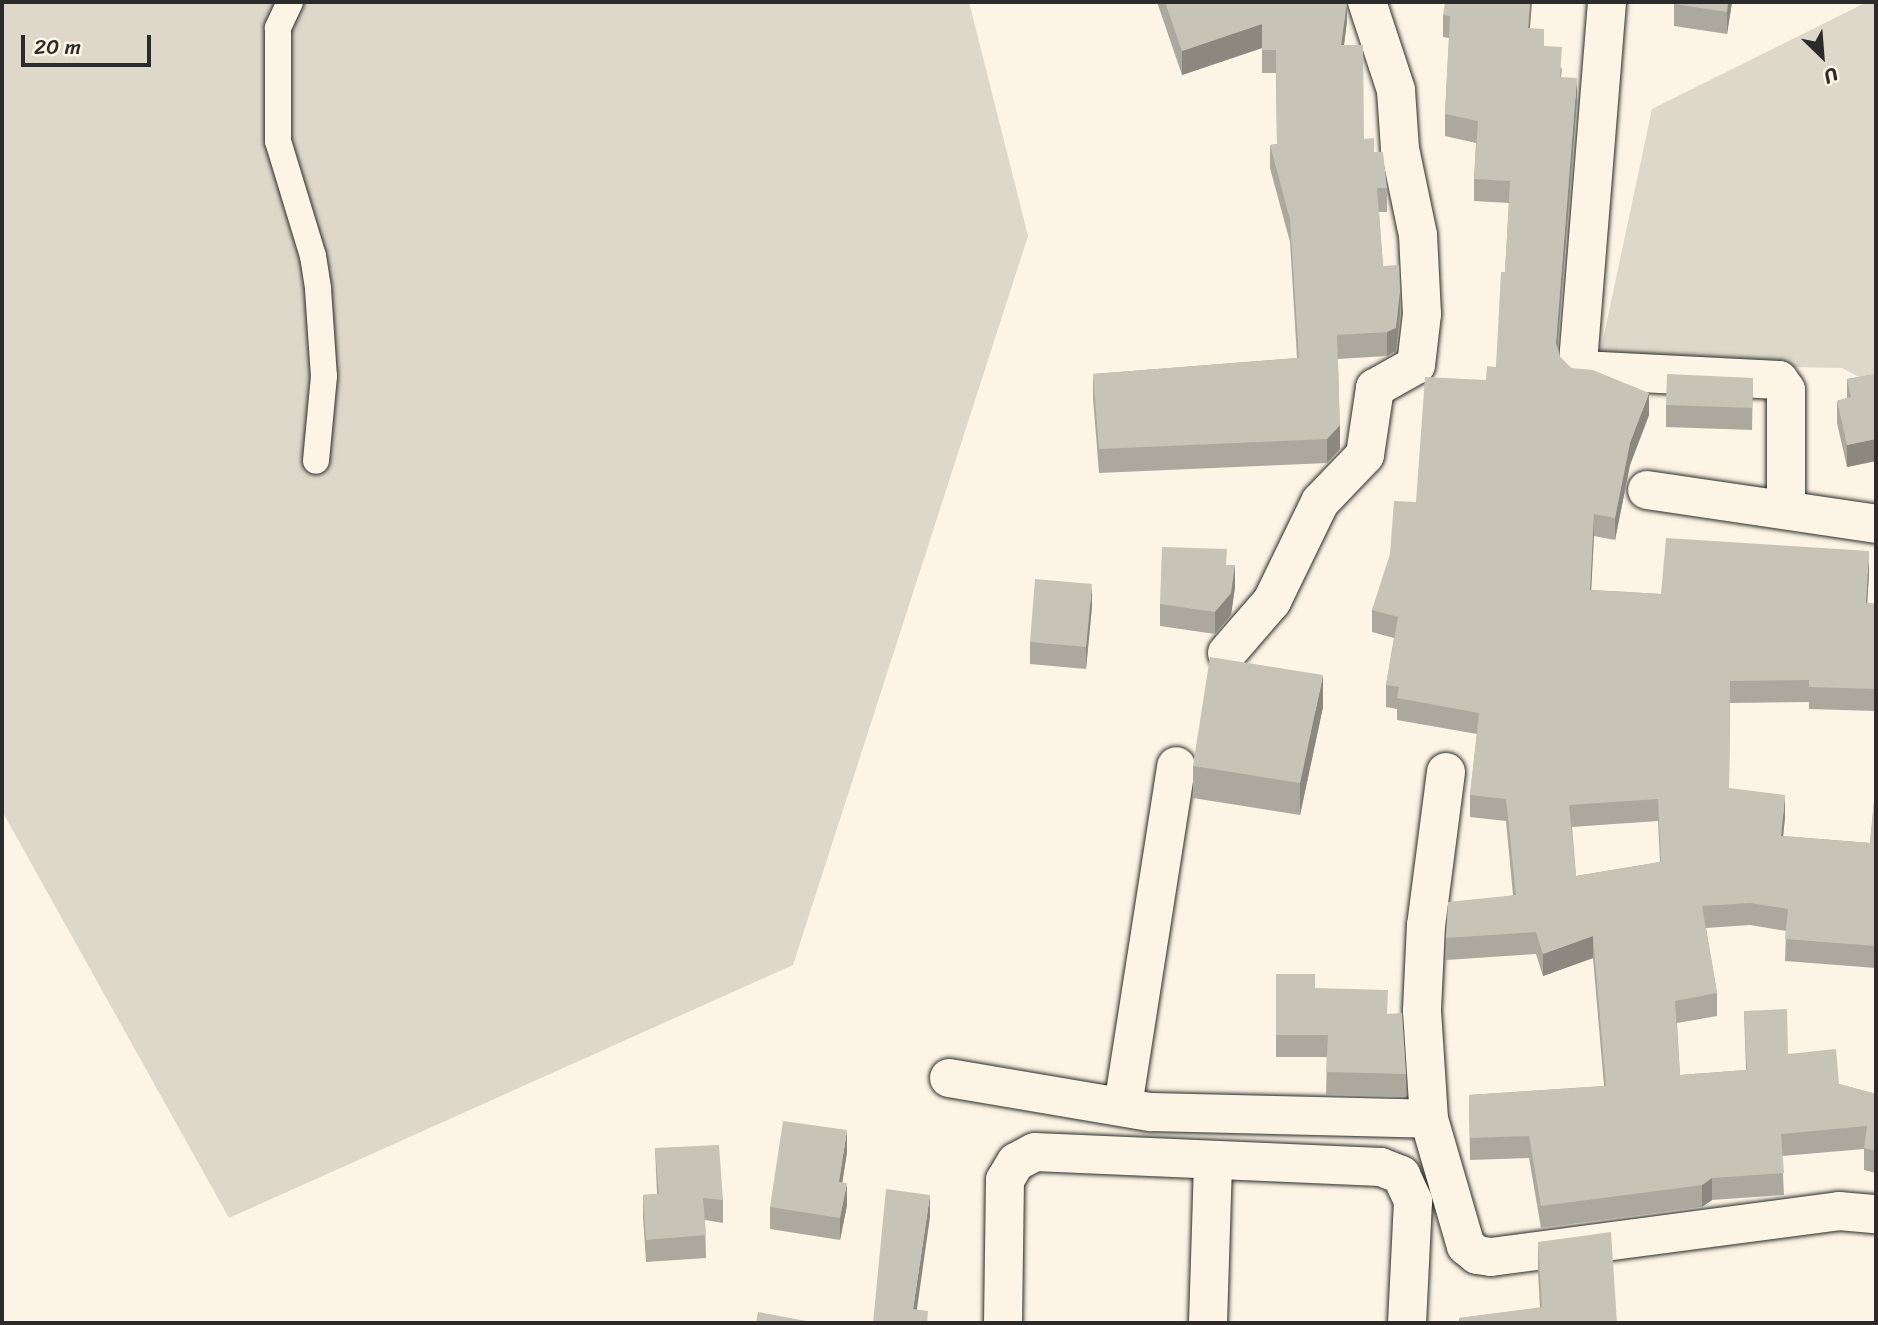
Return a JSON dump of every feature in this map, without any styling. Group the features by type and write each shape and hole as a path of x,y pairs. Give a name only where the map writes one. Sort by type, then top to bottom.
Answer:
{"street":[{"path":"1227,653 1272,601 1320,502 1365,455 1375,388 1416,365 1422,314 1418,235 1400,149 1396,90 1367,2"},
{"path":"1607,2 1577,366 1581,370 1779,380 1786,390 1786,510"},
{"path":"1647,490 1876,524"},
{"path":"1123,1106 1176,766"},
{"path":"1446,772 1426,925 1423,998 1429,1119 1437,1133 1459,1231 1476,1255 1491,1257 1839,1212 1876,1214"},
{"path":"949,1078 1123,1106 1200,1114 1429,1119"},
{"path":"1003,1323 1005,1180 1016,1162 1035,1152 1381,1167 1401,1175 1413,1200 1407,1323"},
{"path":"1208,1323 1213,1161"}],"lane":[{"path":"290,2 278,28 278,141 313,256 318,289 324,376 316,461"}],"shaded area":[{"path":"2,2 969,2 1028,236 793,965 229,1218 2,811"},
{"path":"1867,2 1876,2 1876,386 1842,368 1598,363 1652,109"}],"building":[{"path":"1165,2 1347,2 1341,45 1363,45 1364,139 1374,138 1374,152 1383,152 1387,188 1377,188 1383,266 1399,265 1400,291 1396,328 1387,332 1337,335 1340,425 1327,439 1099,449 1093,374 1299,358 1290,219 1270,145 1277,144 1276,50 1262,50 1262,24 1182,51"},
{"path":"1445,2 1530,2 1528,28 1544,29 1544,46 1562,47 1560,77 1577,78 1556,343 1560,357 1571,368 1593,370 1649,393 1630,443 1615,518 1594,514 1590,590 1661,594 1666,538 1869,551 1866,603 1876,604 1876,689 1809,687 1809,680 1730,681 1729,788 1785,795 1781,836 1870,843 1876,781 1876,946 1785,939 1788,909 1750,903 1702,906 1717,993 1675,1001 1680,1075 1747,1070 1744,1011 1787,1009 1788,1054 1836,1049 1839,1084 1876,1094 1876,1151 1864,1148 1867,1126 1781,1134 1784,1173 1712,1178 1702,1185 1541,1206 1529,1136 1470,1138 1469,1095 1606,1086 1593,936 1543,954 1536,932 1446,938 1448,902 1516,895 1506,799 1470,795 1479,713 1397,698 1399,687 1386,685 1398,617 1372,610 1390,554 1394,501 1416,502 1425,377 1486,380 1487,366 1496,367 1501,272 1505,272 1510,181 1474,179 1478,121 1445,114 1450,16 1443,15","holes":["1658,799 1661,862 1576,876 1569,805"]},
{"path":"1674,2 1728,2 1727,12"},
{"path":"1667,374 1753,378 1752,408 1666,405"},
{"path":"1876,374 1876,439 1847,445 1837,401 1851,397 1847,379"},
{"path":"1162,547 1227,549 1226,565 1235,565 1231,593 1215,612 1160,604"},
{"path":"1035,579 1092,584 1086,647 1030,642"},
{"path":"1210,657 1323,675 1300,783 1193,766"},
{"path":"1276,974 1315,974 1315,988 1388,990 1387,1014 1402,1013 1406,1074 1326,1072 1328,1035 1276,1035"},
{"path":"783,1121 847,1130 839,1182 847,1183 840,1218 770,1207"},
{"path":"719,1145 723,1200 703,1198 706,1235 646,1240 643,1195 659,1194 655,1148"},
{"path":"886,1189 930,1195 913,1309 928,1311 927,1323 873,1323"},
{"path":"1611,1232 1617,1323 1460,1323 1459,1318 1542,1307 1538,1242"},
{"path":"758,1312 817,1323 756,1323"}]}
